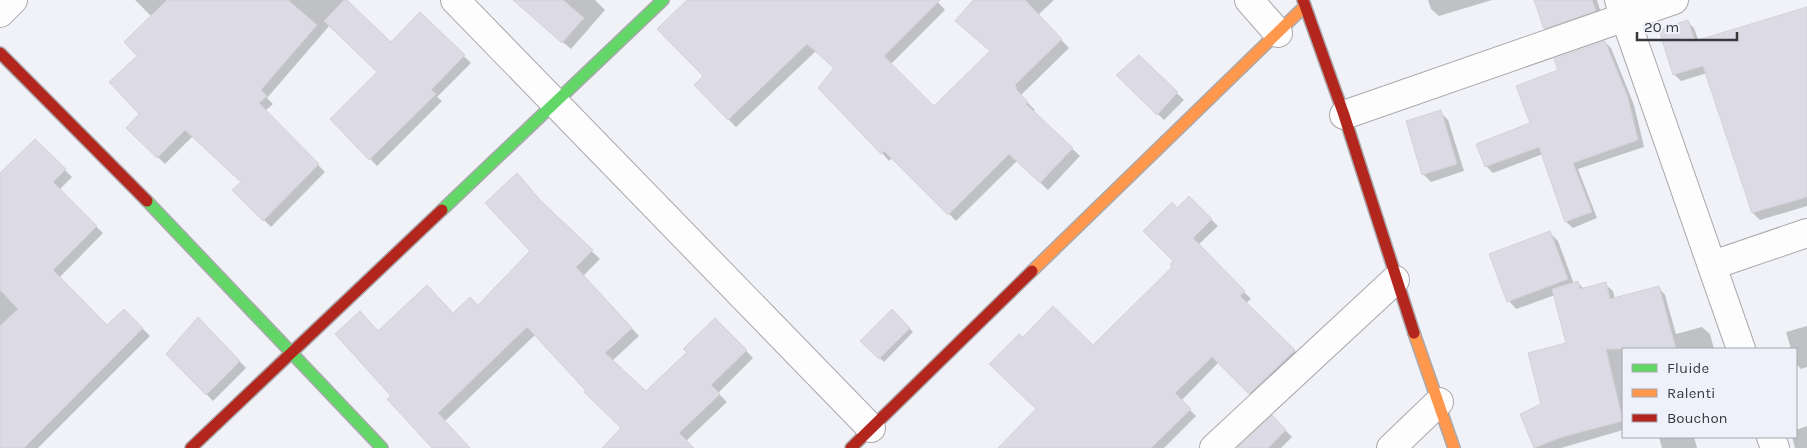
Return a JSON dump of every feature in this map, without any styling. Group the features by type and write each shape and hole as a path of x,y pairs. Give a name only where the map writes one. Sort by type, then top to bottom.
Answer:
{"street":[{"path":"0,13 13,0"},
{"path":"456,0 871,428"},
{"path":"191,448 289,352 663,0"},
{"path":"1249,0 1278,33"},
{"path":"1344,115 1622,8 1674,0"},
{"path":"851,448 1278,33 1304,3 1344,115 1395,280 1454,448"},
{"path":"1622,8 1741,348"},
{"path":"0,53 132,185 382,448"},
{"path":"1712,265 1807,233"},
{"path":"1214,448 1395,280"},
{"path":"1391,448 1439,402"}],"building":[{"path":"167,0 288,0 317,25 261,90 267,96 259,103 319,164 263,221 232,190 241,182 185,130 157,158 126,128 139,114 109,82 137,56 124,42"},
{"path":"344,0 347,0 391,42 420,12 465,55 431,90 436,94 369,160 330,119 377,72 324,21"},
{"path":"513,0 563,0 584,18 562,43"},
{"path":"687,0 940,0 884,56 934,106 990,51 955,21 973,0 1025,0 1062,39 1015,85 1016,89 1028,102 1026,104 1073,148 1040,183 1009,154 948,215 884,151 881,154 818,88 834,68 807,44 728,120 694,85 703,76 657,29"},
{"path":"1534,0 1592,0 1596,11 1544,29"},
{"path":"1807,7 1807,197 1752,213 1703,66 1673,75 1659,30 1688,20 1695,41"},
{"path":"1605,41 1628,98 1638,140 1573,163 1592,212 1565,222 1539,147 1485,167 1476,144 1530,123 1516,86 1558,70 1554,59"},
{"path":"1139,55 1178,92 1157,115 1116,75"},
{"path":"1441,110 1457,164 1422,175 1406,121"},
{"path":"35,139 66,169 53,182 97,226 53,270 107,325 124,309 143,328 24,448 0,448 0,326 18,309 0,290 0,173"},
{"path":"517,173 542,202 593,250 576,267 632,328 605,353 646,391 687,352 683,349 715,318 747,350 711,385 720,394 679,433 694,448 602,448 621,428 584,392 586,391 527,327 438,413 470,448 432,448 387,399 391,396 335,334 360,311 378,331 427,285 453,313 470,297 478,305 530,251 485,203"},
{"path":"1189,196 1212,219 1193,238 1245,291 1240,296 1295,350 1249,394 1212,357 1175,393 1191,409 1151,448 998,448 1036,409 989,364 1019,334 1023,337 1053,306 1093,345 1172,267 1170,265 1173,261 1143,231 1172,202 1177,208"},
{"path":"1550,231 1568,279 1507,302 1489,254"},
{"path":"1578,281 1580,289 1606,282 1610,299 1659,286 1676,348 1606,349 1622,421 1562,437 1534,448 1520,414 1541,404 1528,353 1566,343 1552,289"},
{"path":"892,309 910,328 879,359 860,341"},
{"path":"198,317 240,361 206,395 166,354"},
{"path":"1272,415 1286,430 1268,448 1237,448"}],"traffic: fast":[{"path":"442,210 663,0"},
{"path":"147,201 382,448"}],"traffic: slow":[{"path":"1032,271 1305,6"},
{"path":"1414,333 1454,448"}],"traffic: jam":[{"path":"1303,0 1344,115 1414,333"},
{"path":"0,53 147,201"},
{"path":"191,448 442,210"},
{"path":"851,448 1032,271"}]}
